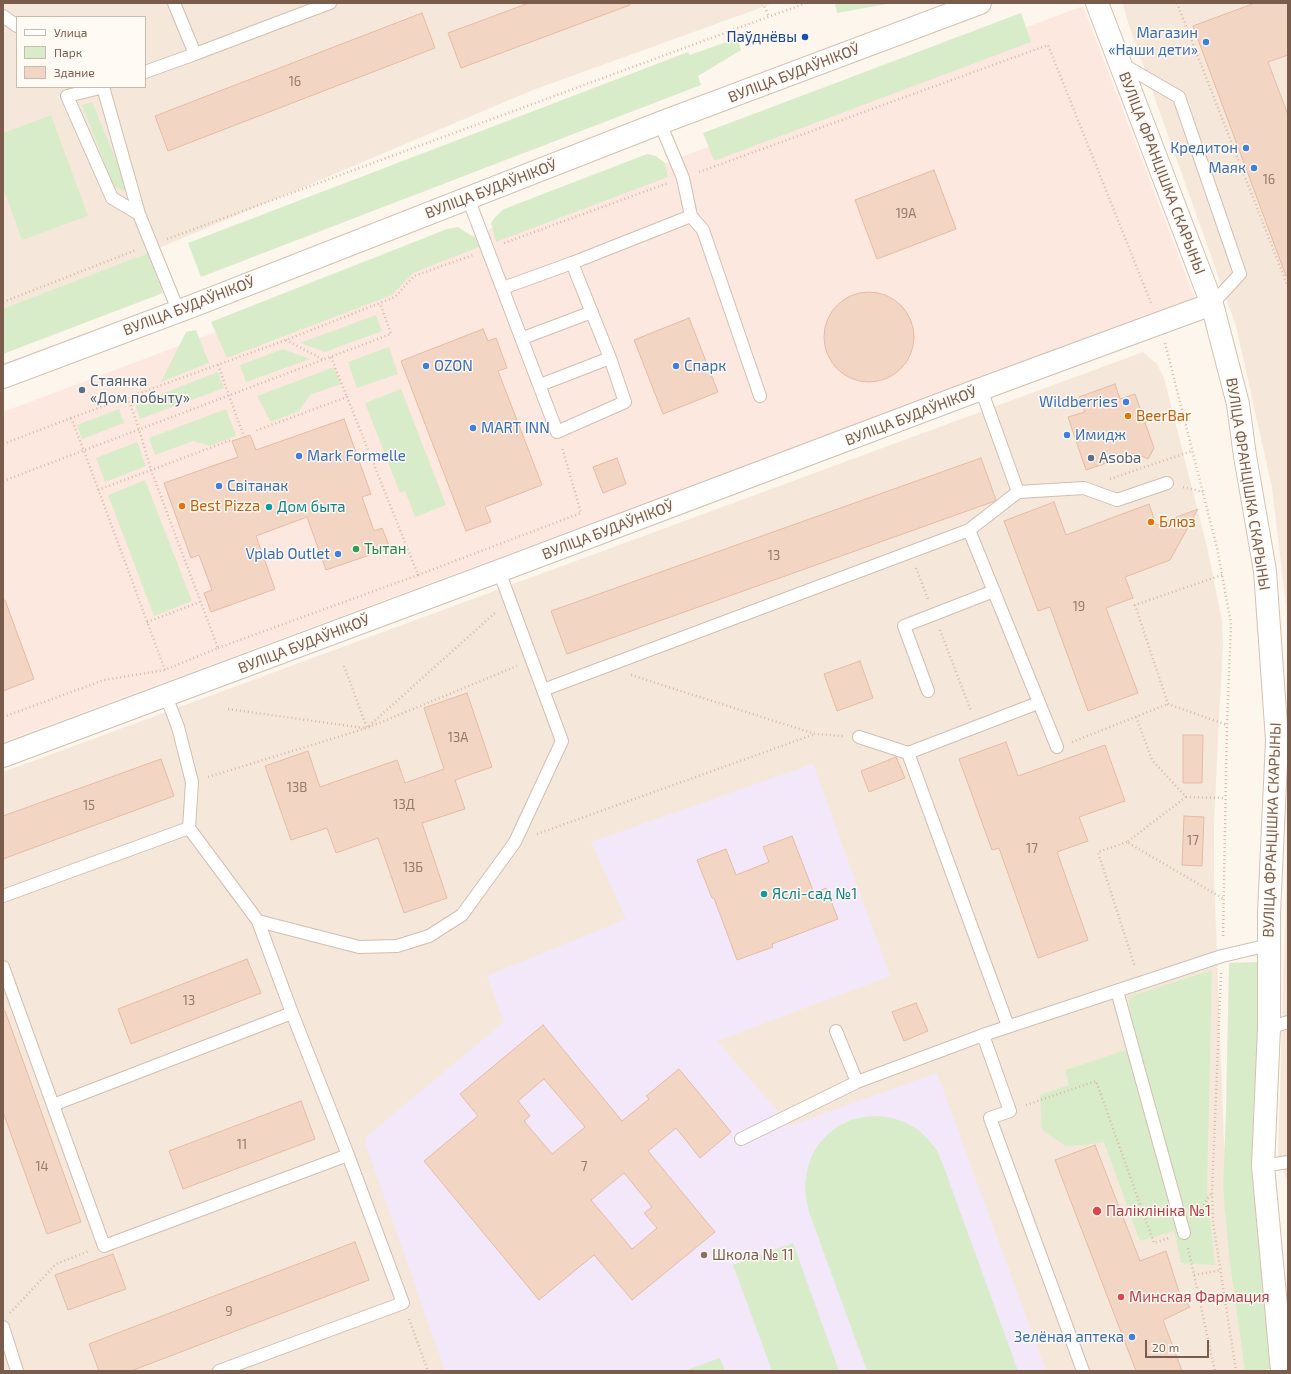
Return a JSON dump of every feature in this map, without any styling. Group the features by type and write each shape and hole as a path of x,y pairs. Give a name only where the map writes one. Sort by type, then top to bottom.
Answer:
{"main road":[{"name":"ВУЛІЦА БУДАЎНІКОЎ","path":"3,377 178,310 195,305 660,123 980,3"},
{"name":"ВУЛІЦА ФРАНЦІШКА СКАРЫНЫ","path":"1097,3 1212,304 1238,404 1245,456 1265,571 1282,738 1269,905 1269,945 1278,1025 1263,1166 1283,1326 1282,1371"},
{"name":"ВУЛІЦА БУДАЎНІКОЎ","path":"3,756 499,572 981,389 1212,304"}],"lane":[{"path":"174,3 195,54"},
{"path":"146,72 330,3"},
{"path":"3,16 16,25"},
{"path":"1121,63 1179,97 1240,274 1212,304"},
{"path":"99,88 67,96 112,198 139,214"},
{"path":"103,88 139,214 178,310"},
{"path":"660,123 683,178 691,216 702,230 760,396"},
{"path":"468,198 557,432 625,402 610,358 572,263"},
{"path":"503,288 572,263 691,216"},
{"path":"522,338 592,312"},
{"path":"540,385 610,358"},
{"path":"981,389 1018,492"},
{"path":"543,690 969,530 1018,492 1084,488 1117,500 1167,483"},
{"path":"969,530 1057,747"},
{"path":"258,921 359,947 397,946 423,938 429,936 462,915 514,842 562,741 499,572"},
{"path":"928,691 904,626 994,591"},
{"path":"166,696 178,727 192,782 189,828 258,921 404,1303 219,1371"},
{"path":"860,736 908,753 1038,703"},
{"path":"908,753 1008,1026"},
{"path":"3,896 189,828"},
{"path":"741,1140 857,1082 1008,1026 1222,956 1269,945"},
{"path":"3,967 104,1246 348,1155"},
{"path":"1117,991 1184,1233"},
{"path":"54,1105 292,1013"},
{"path":"836,1031 857,1082"},
{"path":"983,1036 1010,1111 990,1118 1083,1371"},
{"path":"1263,1166 1288,1162"},
{"path":"3,1327 17,1371"}],"path":[{"path":"763,3 769,17"},
{"path":"3,302 151,244 806,3"},
{"path":"1177,3 1288,287"},
{"path":"3,444 380,304 395,297 414,276 1048,45 1160,323 1217,548 1231,623 1226,725 1224,899 1212,1192 1213,1222 1236,1371"},
{"path":"3,481 391,334 380,304"},
{"path":"286,340 324,360"},
{"path":"331,358 418,575"},
{"path":"218,365 244,437"},
{"path":"255,431 347,397"},
{"path":"128,398 151,470 218,648"},
{"path":"71,418 165,670"},
{"path":"3,717 104,680 165,670 218,648 418,575 581,513 557,432"},
{"path":"98,490 231,440"},
{"path":"1084,488 1192,451"},
{"path":"1167,483 1203,492"},
{"path":"910,552 977,726"},
{"path":"1168,704 1135,605 1222,575"},
{"path":"228,709 367,728 510,600"},
{"path":"147,622 200,602"},
{"path":"192,782 367,728 531,660"},
{"path":"344,666 367,728"},
{"path":"606,666 815,734 860,736"},
{"path":"1057,747 1168,704 1226,725"},
{"path":"1136,717 1152,760 1186,797"},
{"path":"514,842 815,734"},
{"path":"1140,983 1098,852 1128,842 1186,797 1225,798"},
{"path":"1128,842 1224,899"},
{"path":"1010,1111 1096,1081 1154,1243 1184,1233 1212,1192"},
{"path":"1184,1233 1215,1371"},
{"path":"8,1315 56,1264 104,1246"},
{"path":"1194,1275 1221,1270"},
{"path":"404,1303 428,1371"}],"shaded area":[{"path":"3,3 774,3 533,90 3,314"},
{"path":"1123,3 1288,3 1288,622 1272,488 1236,326 1128,23"},
{"path":"1083,6 1195,299 3,742 3,412"},
{"path":"1143,352 1157,364 1164,378 1208,551 1222,621 1223,644 1214,825 1214,876 1226,1195 1249,1371 3,1371 3,772"},
{"name":"Школа № 11","path":"813,764 890,976 717,1041 790,1126 937,1073 1046,1371 445,1371 364,1139 504,1022 487,976 626,919 591,842"},
{"path":"1288,826 1288,1182 1278,1159"}],"green space":[{"path":"835,3 892,3 837,13"},
{"path":"1021,13 1031,42 714,161 703,133"},
{"path":"738,38 741,50 698,76 701,85 201,277 188,243 688,52 690,55"},
{"path":"92,102 129,192 114,187 82,105"},
{"path":"51,115 88,216 22,240 3,188 3,133"},
{"path":"647,154 656,156 665,163 668,177 496,242 491,223 504,209"},
{"path":"458,227 475,238 479,247 413,273 392,295 227,358 211,322 447,229"},
{"path":"148,253 163,293 3,354 3,309"},
{"path":"376,315 382,331 325,352 300,343"},
{"path":"196,330 209,363 161,382 186,332"},
{"path":"389,347 398,374 357,388 348,362"},
{"path":"283,349 310,359 246,382 240,365"},
{"path":"334,367 341,384 310,395 299,411 271,422 257,396"},
{"path":"218,372 224,388 140,419 135,404"},
{"path":"401,389 446,505 415,517 405,491 400,493 365,403"},
{"path":"119,409 124,423 82,439 77,425"},
{"path":"226,409 236,436 210,446 193,441 155,455 149,438"},
{"path":"137,442 146,466 105,482 96,458"},
{"path":"145,480 192,601 154,616 108,495"},
{"path":"1257,962 1258,1017 1252,1151 1273,1368 1261,1371 1245,1371 1229,1256 1223,1186 1229,963"},
{"path":"1212,970 1207,1189 1215,1265 1181,1263 1174,1231 1140,1241 1104,1142 1066,1146 1042,1130 1040,1095 1069,1085 1065,1070 1136,1047 1128,997"},
{"path":"878,1116 905,1122 917,1129 936,1149 1018,1371 867,1371 809,1212 805,1184 811,1157 818,1145 827,1135 838,1126 851,1120"},
{"path":"793,1243 839,1371 772,1371 733,1265"},
{"path":"720,1358 725,1371 684,1371"}],"building":[{"path":"529,3 630,3 630,5 461,68 448,33"},
{"path":"1255,3 1288,3 1288,55 1268,62 1288,115 1288,276 1286,276 1193,26"},
{"path":"422,13 435,48 168,151 155,116"},
{"path":"934,170 956,229 877,259 855,200"},
{"path":"869,292 886,296 901,305 910,320 914,337 910,354 901,369 886,378 869,382 852,378 837,369 828,354 824,337 828,320 837,305 852,296"},
{"name":"Спарк","path":"689,318 718,392 663,414 634,340"},
{"name":"MART INN","path":"483,329 488,341 496,338 507,368 498,371 542,485 485,507 491,522 466,531 401,361"},
{"path":"1115,384 1120,399 1135,394 1154,448 1148,459 1135,453 1086,470 1068,417 1085,412 1079,397"},
{"name":"Дом быта","path":"344,419 371,494 362,497 374,531 382,528 390,548 326,570 307,517 256,536 275,589 211,612 204,593 212,590 199,555 191,558 164,483 238,457 232,441 250,435 256,450"},
{"path":"617,458 626,484 603,493 593,467"},
{"path":"981,458 996,500 995,501 567,654 551,611"},
{"path":"1054,502 1066,535 1149,504 1156,525 1198,509 1170,560 1125,577 1133,598 1106,608 1138,693 1088,711 1050,607 1038,611 1004,521"},
{"path":"3,600 5,600 34,679 3,691"},
{"path":"860,661 873,698 837,711 824,674"},
{"path":"467,693 492,767 455,780 465,809 422,823 447,898 404,913 378,838 336,853 327,828 291,840 265,766 308,751 320,787 397,760 405,783 444,769 424,708"},
{"path":"1183,735 1203,735 1202,783 1183,783"},
{"path":"1006,742 1018,776 1105,745 1125,801 1079,817 1088,841 1057,852 1088,940 1038,958 999,848 992,850 959,759"},
{"path":"896,757 905,778 869,792 861,771"},
{"path":"161,759 174,796 3,859 3,816"},
{"path":"1184,816 1204,817 1202,866 1182,865"},
{"name":"Яслі-сад №1","path":"792,836 814,893 826,888 838,919 772,944 773,947 737,960 714,898 712,898 697,860 726,849 736,875 769,862 763,847"},
{"path":"247,959 261,993 131,1044 118,1009"},
{"path":"916,1003 928,1031 904,1041 892,1012"},
{"path":"3,1011 5,1011 81,1222 47,1234 3,1112"},
{"path":"543,1025 622,1121 649,1099 646,1096 679,1069 731,1132 700,1158 676,1128 648,1151 715,1232 632,1300 594,1255 539,1300 424,1161 478,1116 460,1094","holes":["544,1079 585,1127 552,1154 524,1121 530,1116 518,1101","624,1173 652,1207 644,1213 657,1228 632,1249 591,1200"]},
{"path":"301,1101 315,1139 183,1189 169,1151"},
{"name":"Паліклініка №1","path":"1095,1145 1140,1261 1166,1251 1179,1292 1190,1307 1163,1320 1182,1371 1136,1371 1055,1160"},
{"path":"355,1242 369,1280 131,1371 99,1371 89,1344"},
{"path":"113,1254 126,1289 68,1310 55,1275"}],"place":[{"name":"Паўднёвы","path":"805,37"},
{"name":"Магазин «Наши дети»","path":"1206,42"},
{"name":"Кредитон","path":"1246,148"},
{"name":"Маяк","path":"1254,168"},
{"name":"OZON","path":"426,366"},
{"name":"Спарк","path":"676,366"},
{"name":"Стаянка «Дом побыту»","path":"82,390"},
{"name":"Wildberries","path":"1126,402"},
{"name":"BeerBar","path":"1128,416"},
{"name":"MART INN","path":"473,428"},
{"name":"Имидж","path":"1067,435"},
{"name":"Mark Formelle","path":"299,456"},
{"name":"Asoba","path":"1091,458"},
{"name":"Світанак","path":"219,486"},
{"name":"Best Pizza","path":"182,506"},
{"name":"Дом быта","path":"269,507"},
{"name":"Блюз","path":"1151,522"},
{"name":"Тытан","path":"356,549"},
{"name":"Vplab Outlet","path":"338,554"},
{"name":"Яслі-сад №1","path":"764,894"},
{"name":"Паліклініка №1","path":"1097,1211"},
{"name":"Школа № 11","path":"704,1255"},
{"name":"Минская Фармация","path":"1121,1297"},
{"name":"Зелёная аптека","path":"1132,1337"}]}
